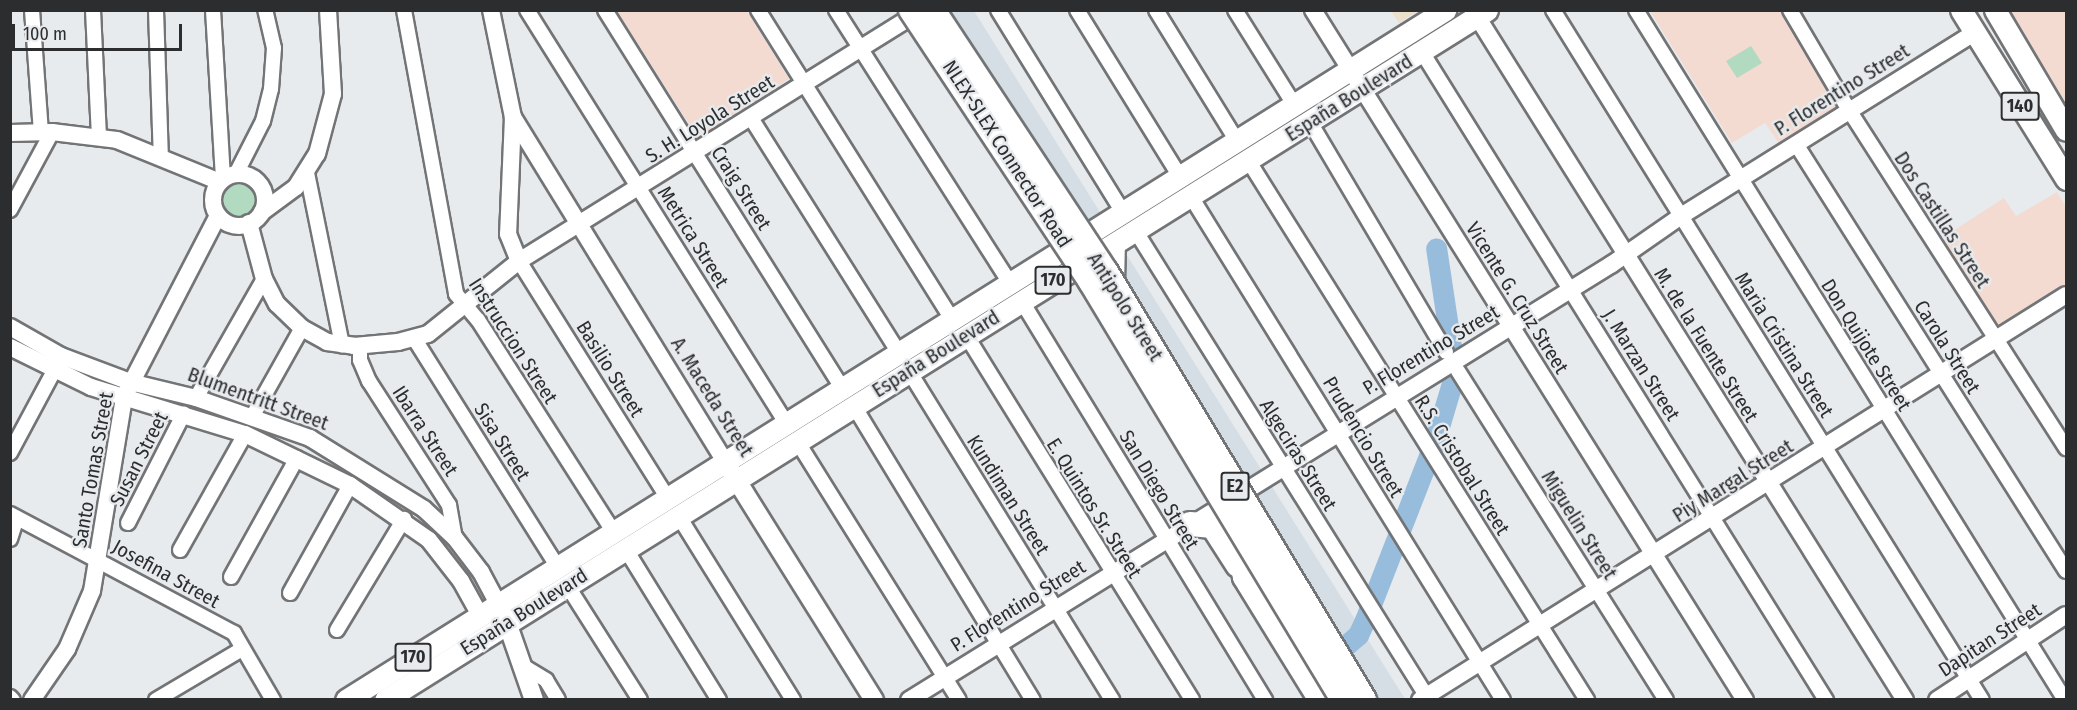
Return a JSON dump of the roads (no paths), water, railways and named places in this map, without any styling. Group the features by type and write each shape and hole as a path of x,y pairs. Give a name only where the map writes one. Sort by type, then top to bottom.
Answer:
{"highway":[{"name":"NLEX-SLEX Connector Road","path":"918,11 1091,282 1343,699"},
{"name":"NLEX-SLEX Connector Road","path":"918,11 1106,272 1364,699"},
{"path":"1233,497 1245,577"},
{"path":"1190,524 1213,526 1321,699"}],"main road":[{"name":"España Boulevard","path":"346,699 485,624 504,612 557,566 678,516 737,479 842,388 1445,10"},
{"name":"140","path":"1961,10 2067,179"},
{"name":"140","path":"1995,10 2067,129"},
{"name":"España Boulevard","path":"504,612 567,585 668,497 725,461 854,406 1362,90 1479,13"},
{"name":"A. Maceda Street","path":"725,461 874,699"},
{"name":"Blumentritt Street","path":"504,612 514,648 523,666 534,699"},
{"name":"España Boulevard","path":"385,699 485,624"},
{"name":"Blumentritt Street","path":"485,624 514,648"}],"street":[{"path":"10,210 47,132 32,10"},
{"path":"93,10 99,137"},
{"path":"156,10 161,158"},
{"path":"213,10 226,178"},
{"path":"265,10 274,48 271,89 263,121 213,199 218,216 232,225 249,223 285,198 307,173 317,154 333,94 328,10"},
{"name":"Instruccion Street","path":"405,10 452,284 619,540 719,699"},
{"path":"490,10 513,117 508,234 519,261"},
{"name":"Metrica Street","path":"527,10 640,186 959,699"},
{"name":"Craig Street","path":"605,10 842,388"},
{"path":"758,10 951,318"},
{"path":"836,10 1008,282"},
{"path":"998,10 1122,211"},
{"path":"1077,10 1180,177"},
{"path":"1156,10 1237,141"},
{"path":"1235,10 1294,106"},
{"name":"Vicente G. Cruz Street","path":"1313,10 1745,699"},
{"name":"Maria Cristina Street","path":"1553,10 1982,699"},
{"name":"Don Quijote Street","path":"1636,10 2065,699"},
{"name":"Dos Castillas Street","path":"1790,10 1849,110 2067,448"},
{"name":"S. H. Loyola Street","path":"302,328 342,345 360,346 414,338 441,325 519,261 804,85 918,11"},
{"name":"Antipolo Street","path":"918,11 1075,267 1233,497 1258,520 1332,637 1376,699"},
{"name":"M. de la Fuente Street","path":"1479,13 1625,256 1905,699"},
{"name":"P. Florentino Street","path":"909,699 1338,431 1625,256 1681,216 1974,33"},
{"name":"J. Marzan Street","path":"1422,52 1826,699"},
{"name":"A. Maceda Street","path":"513,117 725,461"},
{"path":"751,118 899,352"},
{"name":"Miguelin Street","path":"1310,122 1666,699"},
{"path":"10,133 47,132 99,137 226,178 247,175 263,190 262,212"},
{"name":"Carola Street","path":"1796,144 2067,571"},
{"name":"R.S. Cristobal Street","path":"1248,160 1587,699"},
{"path":"307,173 342,345"},
{"name":"Prudencio Street","path":"1190,195 1503,699"},
{"name":"Santo Tomas Street","path":"32,699 67,649 92,591 127,389 218,216"},
{"path":"249,223 264,279 277,304 302,328 252,417"},
{"name":"Antipolo Street","path":"1126,235 1115,267 1119,297 1233,497"},
{"name":"Algeciras Street","path":"1126,235 1282,466 1381,623 1425,698"},
{"name":"Basilio Street","path":"519,261 668,497"},
{"path":"196,398 264,279"},
{"name":"Piy Margal Street","path":"1425,698 1597,589 1714,519 2067,295"},
{"name":"San Diego Street","path":"1021,300 1265,699"},
{"name":"Blumentritt Street","path":"10,327 127,389 184,413 245,434 350,485 404,519 438,550 485,624"},
{"name":"E. Quintos Sr. Street","path":"966,335 1111,573 1192,699"},
{"name":"Sisa Street","path":"414,338 557,566"},
{"name":"Ibarra Street","path":"360,346 360,360 369,381 449,505 455,538"},
{"name":"Blumentritt Street","path":"10,347 54,371 127,389 196,398 310,438 357,465 424,509 455,538 481,572 504,612"},
{"path":"10,453 54,371"},
{"name":"Kundiman Street","path":"909,371 1112,699"},
{"path":"854,406 1033,699"},
{"name":"Susan Street","path":"128,523 184,413"},
{"path":"180,550 245,434"},
{"path":"231,577 297,458"},
{"path":"1258,520 1258,499 1263,478"},
{"path":"290,593 350,485"},
{"path":"10,539 14,516"},
{"name":"Josefina Street","path":"14,516 99,559 234,633 273,699"},
{"path":"678,516 793,699"},
{"path":"336,630 404,519"},
{"path":"567,585 640,699"},
{"name":"Dapitan Street","path":"1937,699 2067,615"},
{"path":"156,699 242,648"},
{"path":"523,666 546,680 558,699"}],"waterway":[{"path":"1324,664 1358,635 1365,620 1435,440 1455,373 1436,248"}]}
